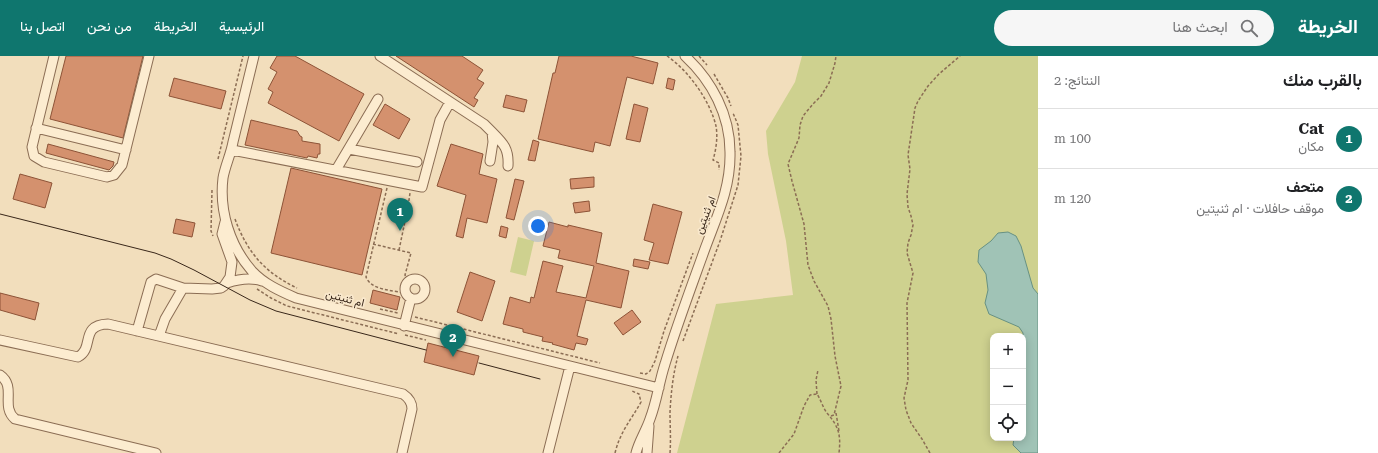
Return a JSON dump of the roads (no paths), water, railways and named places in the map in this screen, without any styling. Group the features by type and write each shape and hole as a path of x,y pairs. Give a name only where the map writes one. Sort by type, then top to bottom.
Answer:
{"street":[{"path":"54,56 32,147 34,156 44,162 106,177 114,175 122,165 149,56"},
{"name":"ام ثنيتين","path":"254,56 232,150 224,177 223,200 225,222 236,248 252,271 266,283 296,298 659,388"},
{"path":"380,56 484,124 505,145 509,157 508,166"},
{"name":"ام ثنيتين","path":"636,453 650,419 664,365 702,255 725,195 730,168 728,128 720,106 710,86 698,69 685,56"},
{"path":"336,170 378,98"},
{"path":"232,150 422,187 440,120 450,102"},
{"path":"36,128 126,150"},
{"path":"490,161 493,142 492,132"},
{"path":"349,149 417,162"},
{"path":"225,222 222,234 232,262 230,277 227,283"},
{"path":"137,331 144,303 153,280 156,279 183,288 212,289 221,288 227,283 236,280 252,278 266,283"},
{"path":"404,326 408,296 405,288 407,282 412,279 417,279 422,282 425,287 421,297 416,299 408,296"},
{"path":"159,336 165,320 183,288"},
{"path":"0,340 78,357 84,352 92,328 98,325 108,324 403,394 412,403 412,409 402,453"},
{"path":"548,453 570,366"},
{"path":"0,375 5,381 6,386 2,404 4,410 9,416 16,419 156,453"},
{"name":"ام ثنيتين","path":"647,453 650,419"}],"tram line":[{"path":"0,214 155,253 194,270 250,300 276,311 426,350"},
{"path":"479,363 540,379"}],"place":[{"name":"Cat","path":"400,231"},
{"name":"متحف","path":"453,357"}]}
